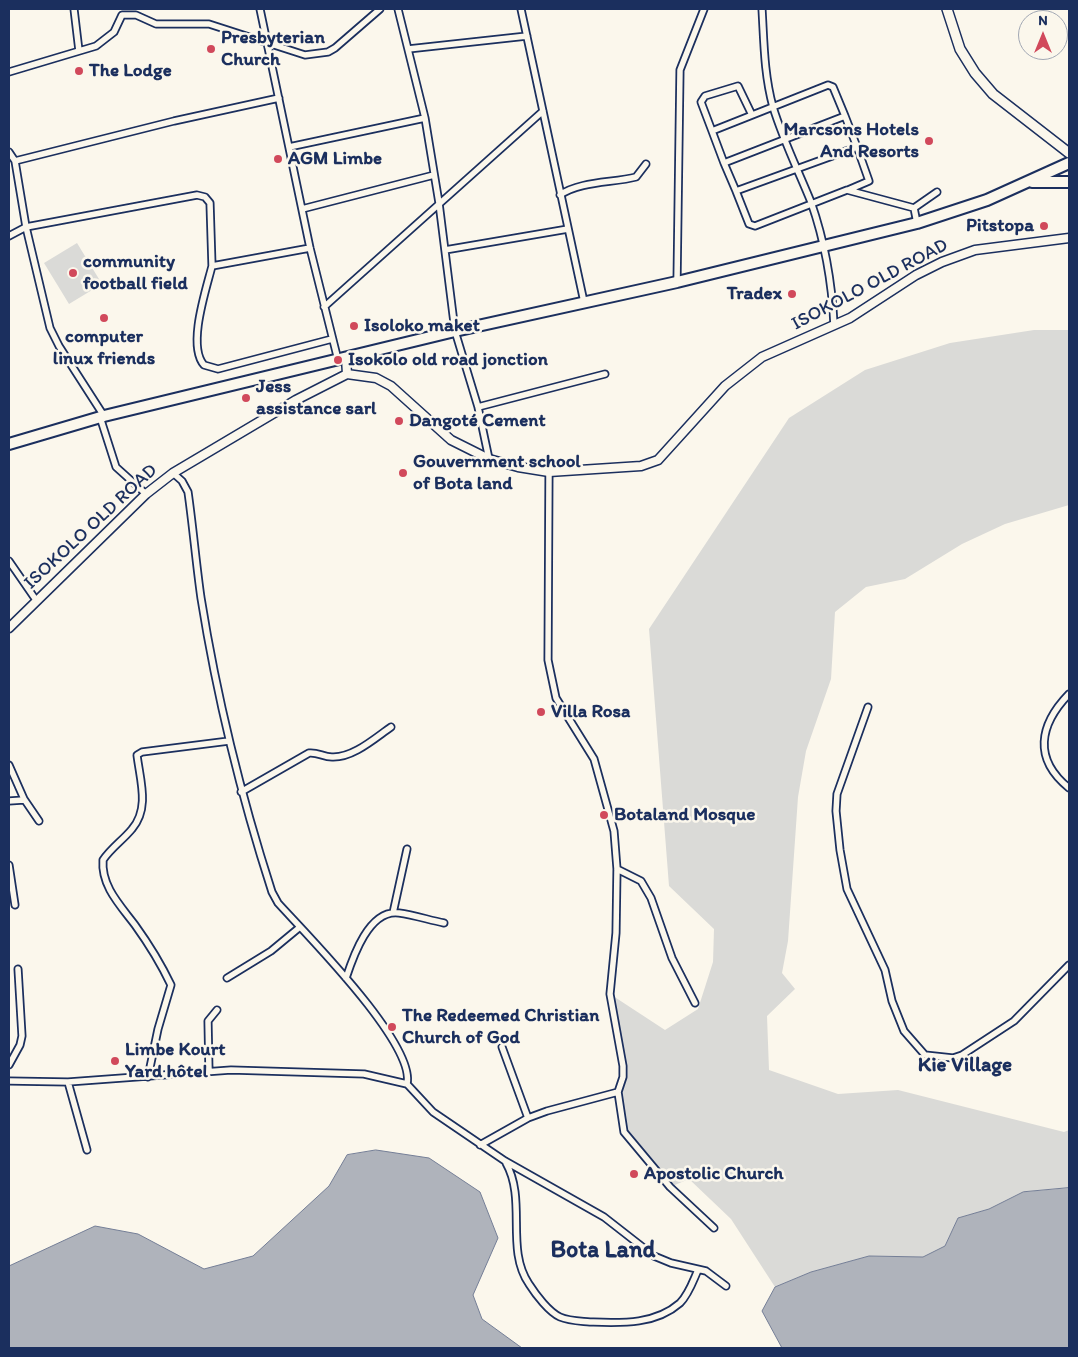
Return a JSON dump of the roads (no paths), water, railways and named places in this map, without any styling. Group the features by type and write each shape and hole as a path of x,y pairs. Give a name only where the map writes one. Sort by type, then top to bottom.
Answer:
{"highway":[{"path":"9,444 102,417 455,332 677,282 824,244 917,223 986,200 1069,163"},
{"path":"1028,182 1069,182"}],"main road":[{"path":"947,9 960,49 975,73 993,94 1069,153"}],"street":[{"path":"74,9 79,51"},
{"path":"260,9 324,307 332,338 347,374"},
{"path":"9,72 96,46 105,41 114,32 119,18 128,15 142,17 156,24 209,24 305,55 328,52 380,9"},
{"path":"398,9 425,118 439,203 455,332 478,407 489,459"},
{"path":"521,9 584,302"},
{"path":"677,282 680,70 704,9"},
{"path":"762,9 765,73 774,108 811,203 824,244 831,282 834,325"},
{"path":"408,49 527,36"},
{"path":"712,131 830,85 833,87 870,181 755,226 748,224 736,191 724,163 701,102 705,96 738,86 752,115"},
{"path":"15,161 279,98"},
{"path":"324,307 543,112"},
{"path":"724,163 845,116"},
{"path":"289,147 425,118"},
{"path":"736,191 857,146"},
{"path":"9,152 15,161 26,227 50,328 102,417 116,467 146,494"},
{"path":"560,194 583,186 636,177 643,172 646,164"},
{"path":"302,208 434,175"},
{"path":"847,190 914,208 937,192"},
{"path":"9,236 26,227 197,195 205,197 210,203 212,266 201,310 197,355 204,365 218,369 332,338"},
{"path":"914,208 917,223"},
{"path":"445,250 568,229"},
{"name":"ISOKOLO OLD ROAD","path":"9,628 146,494 173,473 296,400 347,374 376,378 391,386 451,440 489,459 518,467 549,472 641,466 658,460 725,386 762,357 850,318 916,276 942,262 975,250 1069,238"},
{"path":"212,266 310,248"},
{"path":"478,407 605,374"},
{"path":"549,472 548,660 556,698 589,750 600,777 614,831 617,869 616,932 610,994 623,1066 623,1077 618,1092 624,1132 670,1187 714,1228"},
{"path":"173,473 182,481 188,492 202,600 229,741 241,792 272,892 278,903 346,978 378,1017 405,1066 409,1078 407,1084"},
{"path":"9,561 36,600"},
{"path":"1069,694 1052,714 1044,737 1043,750 1048,765 1069,788"},
{"path":"868,707 837,794 836,811 840,850 847,889 885,970 895,1012 910,1040 925,1055 932,1058 953,1058 962,1055 1014,1021 1045,987 1069,965"},
{"path":"241,792 309,753 318,752 334,757 347,755 391,727"},
{"path":"148,1077 158,1029 171,985 135,925 120,908 103,876 103,860 131,831 141,815 144,803 137,755 142,752 229,741"},
{"path":"9,765 24,800 38,821"},
{"path":"9,800 24,800"},
{"path":"393,912 407,850"},
{"path":"9,865 14,906"},
{"path":"617,869 641,881 651,898 672,958 695,1003"},
{"path":"346,978 361,938 382,917 393,912 444,923"},
{"path":"226,978 271,951 300,926"},
{"path":"9,1065 20,1045 22,1036 18,969"},
{"path":"209,1072 208,1021 217,1010"},
{"path":"502,1047 528,1118"},
{"path":"9,1081 68,1082 255,1070 364,1074 407,1084 433,1112 480,1145 504,1161 604,1217 654,1256 707,1271 726,1286"},
{"path":"68,1082 87,1150"},
{"path":"480,1145 528,1118 570,1103 618,1092"},
{"path":"504,1161 514,1180 521,1267 528,1284 559,1317 571,1320 627,1324 651,1318 679,1304 689,1291 698,1270"}],"place":[{"name":"Presbyterian Church","path":"211,49"},
{"name":"The Lodge","path":"79,71"},
{"name":"Marcsons Hotels And Resorts","path":"929,141"},
{"name":"AGM Limbe","path":"278,159"},
{"name":"Pitstopa","path":"1044,226"},
{"name":"community football field","path":"73,273"},
{"name":"Tradex","path":"792,294"},
{"name":"computer linux friends","path":"104,318"},
{"name":"Isoloko maket","path":"354,326"},
{"name":"Isokolo old road jonction","path":"338,360"},
{"name":"Jess assistance sarl","path":"246,398"},
{"name":"Dangoté Cement","path":"399,421"},
{"name":"Gouvernment school of Bota land","path":"403,473"},
{"name":"Villa Rosa","path":"541,712"},
{"name":"Botaland Mosque","path":"604,815"},
{"name":"The Redeemed Christian Church of God","path":"392,1027"},
{"name":"Limbe Kourt Yard hôtel","path":"115,1061"},
{"name":"Apostolic Church","path":"634,1174"}],"district":[{"name":"Kie Village","path":"965,1066"},
{"name":"Bota Land","path":"603,1251"}]}
